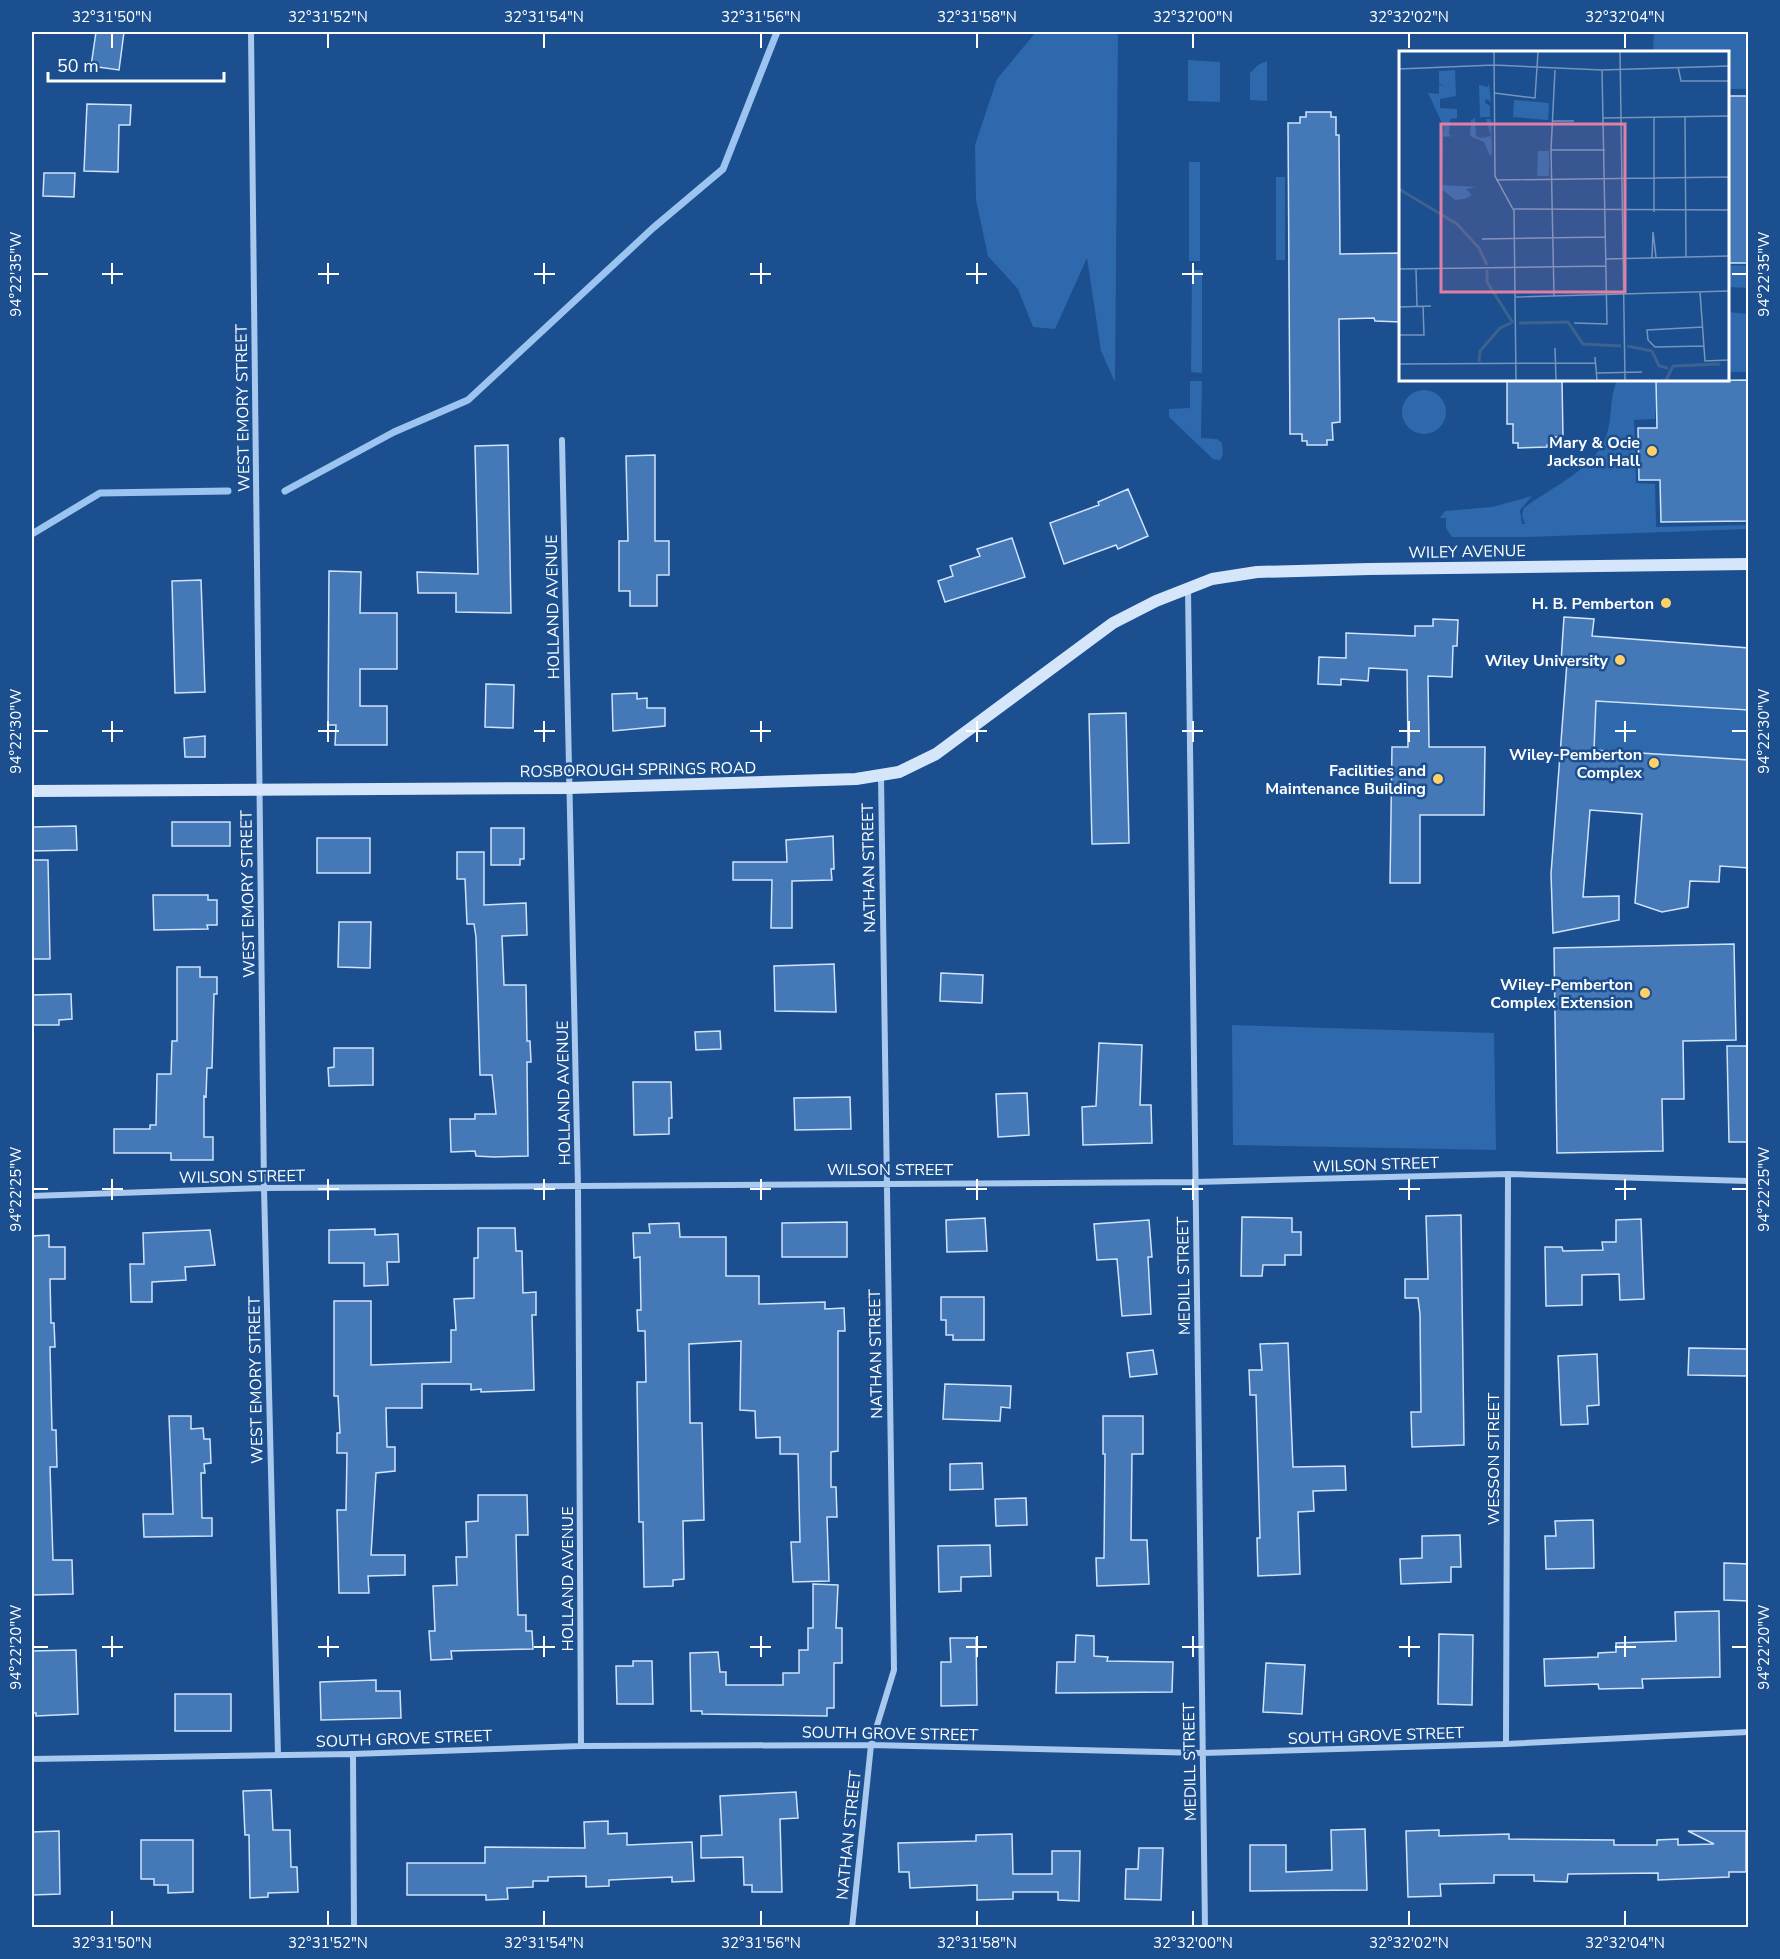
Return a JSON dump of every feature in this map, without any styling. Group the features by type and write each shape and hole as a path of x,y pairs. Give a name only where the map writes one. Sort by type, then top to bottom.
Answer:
{"street":[{"name":"WEST EMORY STREET","path":"251,32 264,1188 278,1755"},
{"name":"HOLLAND AVENUE","path":"562,440 578,1186 581,1746"},
{"name":"WILEY AVENUE","path":"1188,588 1231,575 1280,571 1749,564"},
{"name":"ROSBOROUGH SPRINGS ROAD","path":"32,791 570,788 829,781 881,776 899,772 936,754 1089,638 1134,611 1188,588"},
{"name":"MEDILL STREET","path":"1188,588 1205,1928"},
{"name":"NATHAN STREET","path":"852,1928 871,1745 894,1670 885,1182 881,776"},
{"name":"WILSON STREET","path":"32,1196 264,1188 885,1182 1195,1182 1508,1174 1749,1181"},
{"name":"WESSON STREET","path":"1506,1744 1508,1174"},
{"name":"SOUTH GROVE STREET","path":"32,1760 353,1754 581,1746 871,1745 1203,1753 1506,1744 1749,1732"},
{"path":"353,1754 354,1928"},
{"path":"641,1928 783,1928"}],"shaded area":[{"path":"1036,32 1118,32 1115,382 1101,351 1087,258 1055,329 1033,327 1018,289 988,256 976,200 975,145 997,79"},
{"path":"1654,32 1739,32 1748,34 1748,89 1729,89 1729,51 1653,51"},
{"path":"1188,60 1220,62 1220,102 1188,101"},
{"path":"1267,61 1267,101 1250,100 1250,73 1258,65"},
{"path":"1189,162 1200,162 1200,261 1189,261"},
{"path":"1276,177 1285,177 1285,260 1276,260"},
{"path":"1729,265 1748,266 1748,288 1729,287"},
{"path":"1192,270 1202,270 1202,373 1191,372"},
{"path":"1729,312 1748,314 1748,372 1729,372"},
{"path":"1190,381 1202,381 1201,438 1217,439 1222,443 1223,455 1220,460 1213,459 1169,417 1169,409 1190,408"},
{"path":"1617,381 1656,381 1655,419 1634,420 1636,483 1655,484 1656,527 1748,525 1748,529 1527,537 1452,537 1446,528 1446,518 1440,518 1445,511 1492,507 1532,496 1520,510 1522,524 1525,524 1522,515 1524,508 1585,466 1603,443 1608,430"},
{"path":"1424,390 1433,391 1440,396 1445,403 1445,421 1440,428 1433,433 1424,434 1415,433 1408,428 1403,421 1402,412 1403,403 1408,396 1415,391"},
{"path":"1596,701 1748,710 1748,760 1594,750"},
{"path":"1232,1025 1494,1033 1496,1150 1233,1145"}],"building":[{"path":"96,32 124,32 119,70 91,66"},
{"path":"1729,96 1749,96 1749,263 1729,263"},
{"path":"87,104 131,105 130,125 119,125 118,172 84,171"},
{"path":"1306,112 1331,112 1331,117 1336,117 1336,135 1339,135 1340,254 1399,253 1399,322 1375,321 1374,318 1339,319 1340,422 1332,423 1333,440 1327,440 1327,445 1307,445 1307,441 1302,441 1302,434 1290,434 1288,123 1300,123 1300,117 1306,117"},
{"path":"44,173 75,173 74,197 43,196"},
{"name":"Mary & Ocie Jackson Hall","path":"1749,380 1749,521 1661,522 1660,480 1639,480 1638,428 1657,428 1656,381"},
{"path":"1507,381 1562,381 1563,437 1552,437 1552,444 1547,447 1518,448 1518,443 1513,443 1513,424 1507,424"},
{"path":"508,445 511,613 456,612 456,593 418,593 417,572 478,574 475,446"},
{"path":"655,455 655,541 669,541 669,575 657,575 657,606 630,606 630,591 619,591 619,541 628,541 626,456"},
{"path":"1128,489 1148,536 1118,549 1116,545 1064,564 1050,523 1099,505 1098,502"},
{"path":"1012,538 1025,577 945,602 938,581 953,576 950,566 980,556 977,549"},
{"path":"329,571 361,572 360,613 397,613 397,669 360,669 360,706 387,706 387,745 335,745 336,725 328,725"},
{"path":"201,580 205,692 175,693 172,581"},
{"name":"Wiley-Pemberton Complex","path":"1564,617 1594,619 1592,636 1749,648 1749,710 1596,701 1594,750 1749,760 1749,868 1720,866 1719,882 1690,881 1688,907 1662,912 1635,903 1642,814 1590,810 1583,897 1619,896 1619,920 1553,933 1551,874 1567,662 1561,662"},
{"path":"1433,619 1458,620 1457,646 1453,646 1452,677 1428,676 1429,747 1485,747 1484,815 1420,815 1420,883 1390,883 1392,747 1408,747 1407,670 1369,668 1368,681 1341,679 1341,685 1318,684 1319,657 1346,658 1346,633 1415,636 1415,626 1433,626"},
{"path":"486,684 514,685 513,728 485,727"},
{"path":"637,693 637,699 647,698 647,708 665,708 665,726 613,731 612,694"},
{"path":"1126,713 1129,843 1092,844 1089,714"},
{"path":"205,736 205,757 185,757 184,738"},
{"path":"172,822 230,822 230,846 172,846"},
{"path":"76,826 77,850 32,851 32,827"},
{"path":"491,828 524,828 524,859 520,859 520,865 491,865"},
{"path":"833,836 832,880 792,881 792,928 771,928 772,880 733,880 733,862 787,862 786,840"},
{"path":"317,838 370,838 370,873 317,873"},
{"path":"457,852 484,852 484,905 526,903 527,935 502,936 504,985 526,985 527,1041 530,1041 531,1062 527,1062 528,1156 494,1157 476,1156 475,1151 451,1152 450,1119 475,1119 475,1114 496,1114 492,1075 480,1075 476,937 474,924 467,924 465,879 457,879"},
{"path":"32,860 48,860 50,959 32,959"},
{"path":"153,895 208,895 208,900 217,900 217,925 207,925 208,929 154,930"},
{"path":"339,922 371,922 370,968 338,967"},
{"name":"Wiley-Pemberton Complex Extension","path":"1734,944 1736,1040 1683,1041 1684,1099 1662,1099 1663,1151 1557,1153 1554,948"},
{"path":"834,964 836,1012 775,1011 774,966"},
{"path":"177,967 200,967 200,977 217,977 217,994 214,994 212,1068 207,1068 206,1097 204,1096 204,1137 213,1137 213,1160 171,1160 171,1153 114,1153 114,1129 150,1129 150,1125 156,1125 157,1074 171,1074 172,1041 177,1041"},
{"path":"941,973 983,975 982,1003 940,1001"},
{"path":"71,994 72,1019 59,1020 59,1025 32,1025 32,995"},
{"path":"720,1031 721,1049 696,1050 695,1032"},
{"path":"1099,1043 1142,1045 1140,1105 1151,1105 1152,1143 1083,1145 1082,1107 1096,1106"},
{"path":"1727,1046 1749,1046 1749,1142 1729,1142"},
{"path":"334,1048 373,1048 373,1085 329,1086 328,1068 334,1067"},
{"path":"633,1082 671,1082 672,1118 669,1118 669,1134 634,1135"},
{"path":"1027,1093 1029,1135 998,1137 996,1094"},
{"path":"850,1097 851,1129 795,1130 794,1098"},
{"path":"1461,1215 1464,1445 1412,1447 1411,1412 1421,1412 1420,1314 1418,1298 1405,1298 1405,1279 1428,1279 1426,1216"},
{"path":"1242,1217 1292,1218 1292,1232 1301,1232 1301,1255 1285,1255 1285,1265 1263,1265 1262,1276 1241,1276"},
{"path":"985,1218 987,1251 947,1252 946,1220"},
{"path":"1641,1219 1644,1299 1620,1300 1619,1274 1582,1275 1582,1305 1546,1306 1545,1247 1562,1247 1563,1251 1603,1250 1602,1242 1616,1242 1616,1220"},
{"path":"1149,1220 1152,1257 1148,1257 1151,1314 1122,1316 1117,1259 1097,1260 1094,1224"},
{"path":"847,1222 847,1257 782,1257 782,1223"},
{"path":"679,1223 680,1237 726,1237 726,1276 759,1276 759,1304 825,1302 825,1309 844,1308 845,1331 838,1331 838,1451 831,1452 831,1487 836,1487 837,1517 827,1517 829,1581 793,1582 791,1542 800,1542 798,1454 780,1454 780,1437 756,1438 755,1411 740,1410 741,1341 689,1344 690,1423 702,1423 704,1520 683,1521 684,1579 673,1580 673,1586 644,1587 643,1522 639,1522 637,1382 646,1382 645,1331 638,1331 637,1310 641,1310 640,1257 634,1258 633,1233 650,1233 649,1224"},
{"path":"478,1228 515,1228 516,1251 522,1251 523,1293 536,1292 536,1315 532,1315 534,1390 481,1392 481,1389 471,1390 471,1384 422,1384 422,1408 386,1408 387,1447 395,1447 395,1471 376,1473 371,1555 405,1555 405,1575 368,1576 369,1593 339,1593 337,1510 346,1510 347,1453 337,1453 337,1433 340,1433 338,1396 334,1396 334,1301 371,1301 371,1365 451,1362 451,1330 456,1330 454,1299 474,1298 474,1258 478,1258"},
{"path":"375,1229 375,1235 398,1234 399,1262 387,1262 388,1285 364,1286 364,1263 329,1263 329,1230"},
{"path":"210,1230 215,1265 185,1267 186,1280 152,1282 152,1302 131,1302 130,1264 144,1264 143,1233"},
{"path":"49,1235 49,1247 65,1247 65,1279 50,1279 51,1323 54,1323 55,1347 50,1347 52,1430 56,1430 57,1467 50,1467 53,1560 72,1560 73,1594 32,1595 32,1236"},
{"path":"941,1297 984,1297 984,1340 953,1340 953,1335 946,1335 946,1320 941,1320"},
{"path":"1288,1343 1293,1467 1345,1466 1346,1490 1313,1491 1314,1511 1298,1512 1300,1574 1258,1576 1257,1538 1260,1538 1256,1395 1250,1395 1249,1370 1262,1370 1260,1344"},
{"path":"1689,1348 1749,1349 1749,1376 1688,1375"},
{"path":"1153,1350 1157,1374 1130,1377 1127,1353"},
{"path":"1597,1354 1599,1405 1587,1406 1588,1424 1561,1425 1558,1356"},
{"path":"945,1384 1011,1386 1010,1408 1001,1407 1000,1421 943,1419"},
{"path":"169,1416 191,1416 191,1429 203,1428 204,1439 210,1439 211,1463 204,1464 205,1473 201,1473 202,1518 212,1518 212,1536 144,1537 143,1514 173,1514"},
{"path":"1103,1416 1143,1416 1143,1454 1132,1454 1131,1540 1147,1540 1149,1584 1097,1586 1096,1558 1104,1558"},
{"path":"982,1463 983,1489 950,1490 950,1464"},
{"path":"478,1495 527,1495 528,1535 516,1535 518,1615 526,1615 526,1631 532,1631 533,1649 451,1651 452,1659 431,1660 429,1631 435,1631 433,1586 457,1585 456,1557 467,1557 466,1522 478,1521"},
{"path":"1026,1498 1027,1525 996,1526 995,1499"},
{"path":"1593,1520 1594,1568 1546,1569 1545,1536 1556,1536 1555,1521"},
{"path":"1460,1535 1461,1567 1451,1567 1451,1582 1401,1584 1400,1559 1422,1558 1422,1536"},
{"path":"990,1545 991,1576 961,1577 961,1591 939,1592 938,1546"},
{"path":"1724,1563 1749,1564 1749,1601 1724,1600"},
{"path":"813,1584 838,1585 836,1628 842,1628 842,1663 834,1663 834,1708 827,1708 827,1716 702,1714 702,1711 691,1711 690,1653 718,1652 720,1672 726,1672 726,1685 783,1685 783,1673 799,1673 799,1650 808,1650 808,1628 813,1628"},
{"path":"1719,1611 1720,1677 1642,1679 1643,1688 1599,1689 1598,1684 1545,1686 1544,1659 1598,1657 1598,1653 1616,1652 1616,1643 1676,1641 1675,1612"},
{"path":"1439,1634 1473,1635 1472,1705 1438,1704"},
{"path":"1076,1635 1094,1636 1094,1656 1108,1657 1107,1661 1173,1662 1172,1692 1056,1693 1057,1662 1075,1662"},
{"path":"950,1638 976,1638 977,1705 941,1706 941,1662 951,1662"},
{"path":"76,1650 78,1714 36,1716 36,1713 32,1713 32,1651"},
{"path":"633,1661 652,1661 653,1704 617,1704 616,1666 633,1666"},
{"path":"1266,1663 1305,1665 1302,1714 1263,1712"},
{"path":"376,1680 376,1691 400,1691 401,1718 321,1720 320,1682"},
{"path":"175,1694 231,1694 231,1731 175,1731"},
{"path":"271,1790 273,1830 290,1830 291,1867 297,1867 298,1892 268,1893 268,1897 250,1898 249,1835 245,1835 243,1791"},
{"path":"796,1792 798,1818 780,1819 782,1892 752,1892 752,1885 744,1885 743,1857 701,1858 701,1836 722,1835 720,1796"},
{"path":"608,1821 608,1834 627,1833 627,1845 692,1842 694,1881 672,1882 672,1877 609,1880 609,1886 586,1887 586,1876 548,1877 548,1881 533,1881 533,1887 507,1888 508,1899 486,1900 486,1895 407,1895 407,1863 485,1863 485,1847 585,1848 584,1822"},
{"path":"1365,1829 1367,1890 1250,1891 1250,1845 1286,1845 1286,1872 1332,1870 1331,1830"},
{"path":"1439,1830 1439,1836 1509,1834 1509,1839 1614,1840 1614,1845 1657,1845 1657,1840 1678,1839 1678,1845 1714,1844 1688,1831 1746,1831 1746,1872 1729,1872 1729,1877 1658,1880 1658,1873 1568,1874 1567,1882 1534,1881 1534,1875 1494,1875 1494,1883 1440,1884 1441,1896 1408,1897 1406,1831"},
{"path":"59,1831 60,1894 32,1895 32,1832"},
{"path":"1012,1834 1013,1874 1052,1874 1052,1851 1080,1851 1079,1901 1058,1900 1058,1892 1013,1892 1013,1899 977,1900 977,1885 910,1888 909,1872 899,1872 898,1843 976,1841 976,1835"},
{"path":"141,1840 193,1840 193,1892 168,1893 168,1885 154,1885 154,1879 141,1879"},
{"path":"1139,1848 1163,1848 1161,1900 1125,1899 1126,1869 1138,1869"}],"waterway":[{"path":"285,491 394,432 468,400 653,228 723,169 777,32"},
{"path":"32,534 100,493 228,491"}],"place":[{"name":"Mary & Ocie Jackson Hall","path":"1652,451"},
{"name":"H. B. Pemberton","path":"1666,603"},
{"name":"Wiley University","path":"1620,660"},
{"name":"Wiley-Pemberton Complex","path":"1654,763"},
{"name":"Facilities and Maintenance Building","path":"1438,779"},
{"name":"Wiley-Pemberton Complex Extension","path":"1645,993"}]}
